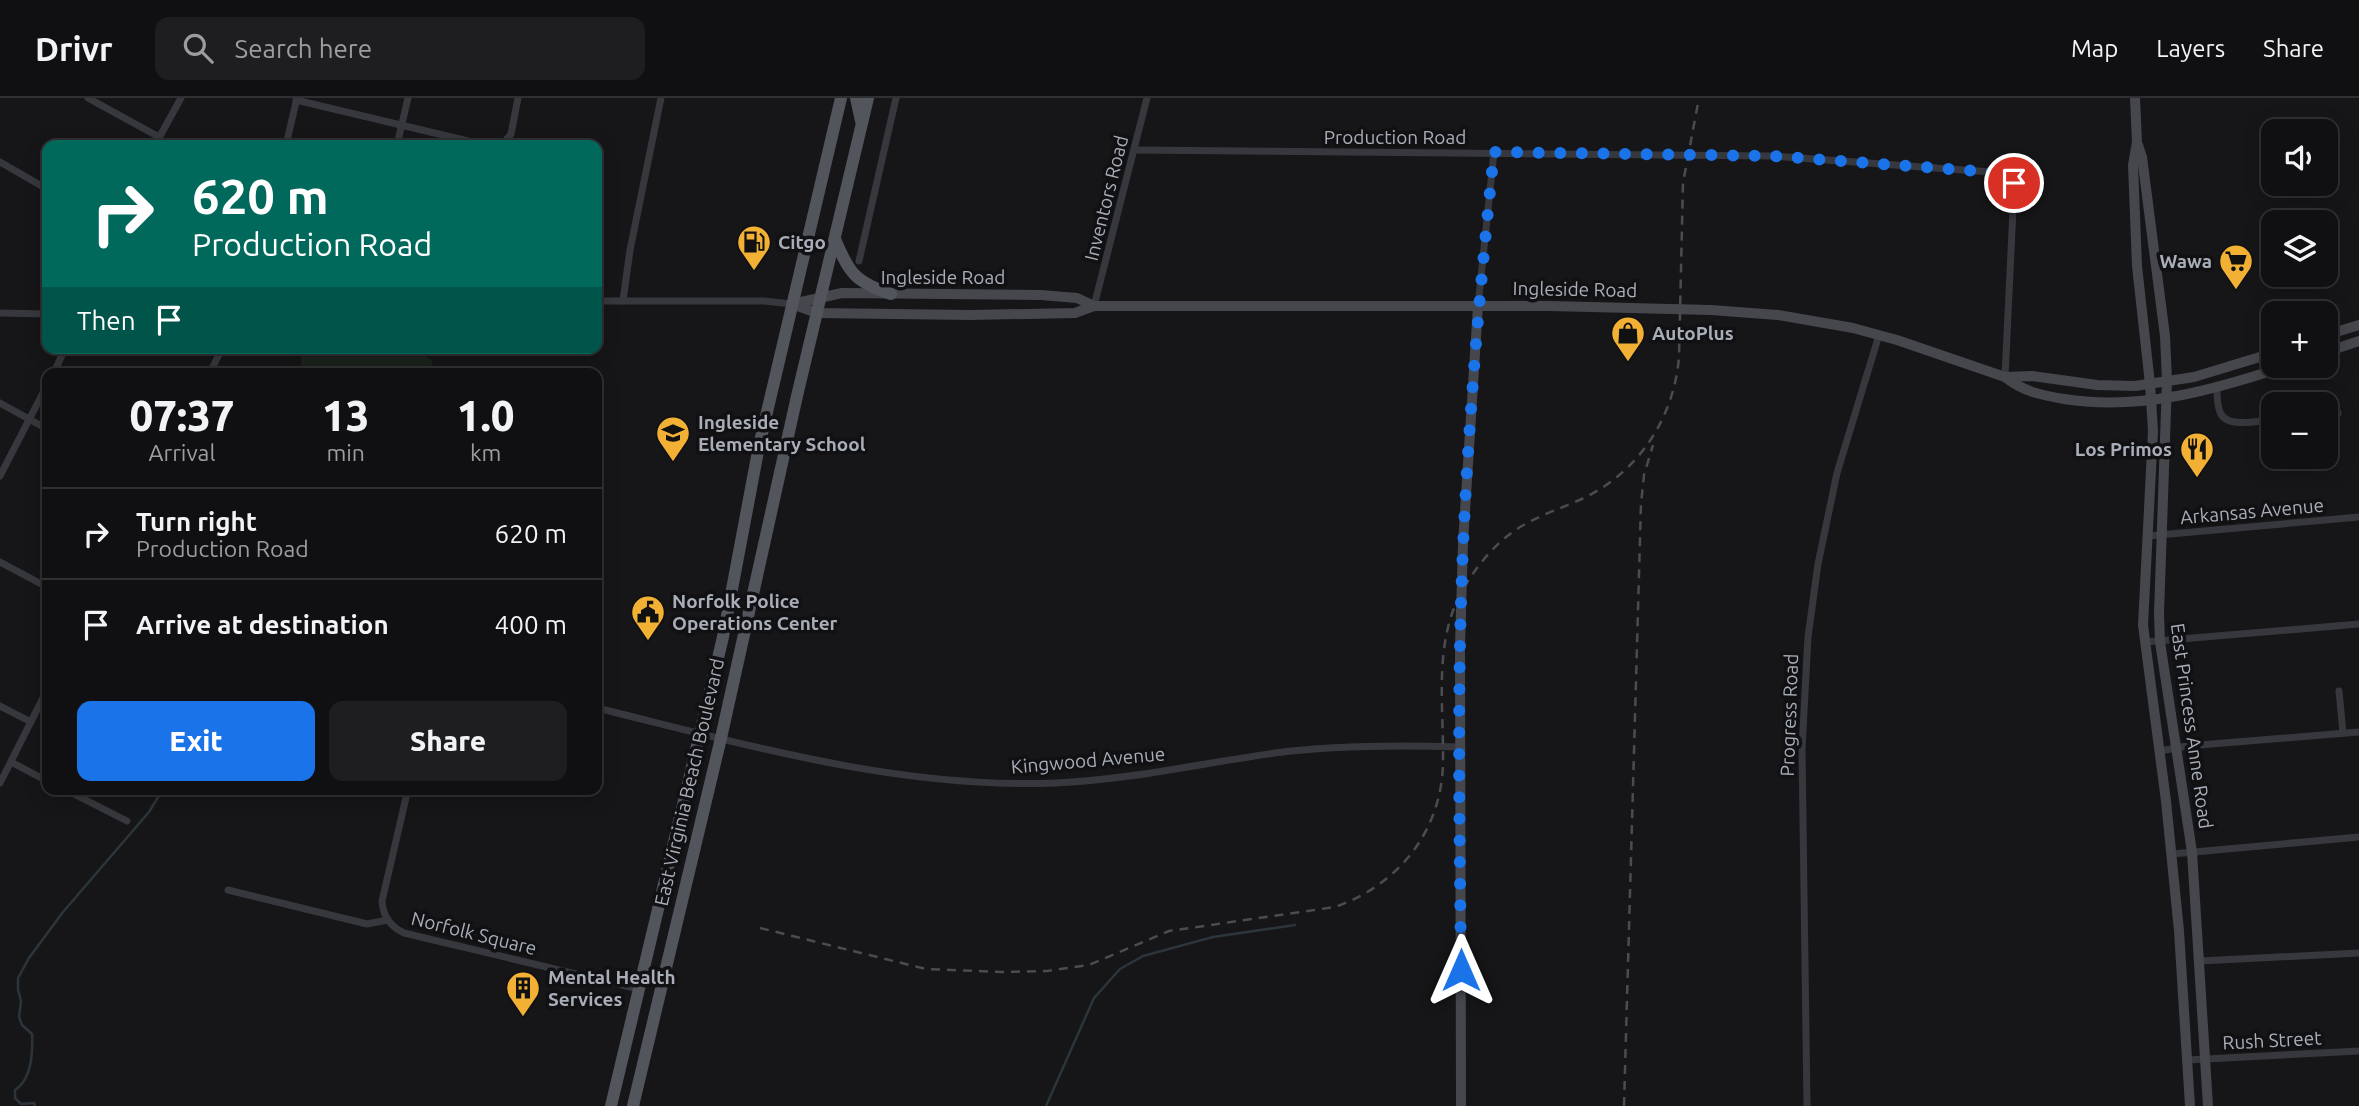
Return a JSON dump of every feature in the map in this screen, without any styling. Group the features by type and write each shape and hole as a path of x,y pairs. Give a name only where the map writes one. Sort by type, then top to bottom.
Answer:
{"main road":[{"name":"East Virginia Beach Boulevard","path":"611,1106 723,637 759,446 841,98"},
{"path":"856,98 862,125"},
{"name":"East Virginia Beach Boulevard","path":"634,1106 868,98"},
{"path":"835,238 845,264 858,280 869,287 891,293"}],"street":[{"path":"88,98 159,137"},
{"path":"158,140 180,98"},
{"path":"398,140 408,98"},
{"path":"506,140 519,98"},
{"path":"623,301 630,250 661,98"},
{"path":"859,261 896,98"},
{"name":"Inventors Road","path":"1094,306 1147,98"},
{"name":"East Princess Anne Road","path":"2135,98 2137,142 2133,165 2137,266 2150,384 2152,431 2143,625 2172,854 2190,1106"},
{"path":"287,140 297,99 464,140"},
{"name":"East Princess Anne Road","path":"2137,142 2142,157 2165,336 2167,398 2160,642 2192,852 2208,1106"},
{"name":"Production Road","path":"1135,150 1773,156 2004,173 2012,179 2014,188 2005,377"},
{"path":"1461,1106 1460,747 1463,542 1478,306 1494,152"},
{"path":"0,162 42,186"},
{"name":"Ingleside Road","path":"602,301 792,303 842,293 891,293 1041,295 1077,298 1094,306"},
{"name":"Ingleside Road","path":"792,303 817,313 971,315 1075,313 1094,306 1690,309 1778,314 1879,335 2005,377 2029,392 2096,402 2151,401 2217,389 2261,374"},
{"path":"0,313 42,314"},
{"path":"2338,331 2359,325"},
{"name":"Progress Road","path":"1807,1106 1802,749 1808,637 1818,564 1836,476 1879,335"},
{"path":"2338,348 2359,341"},
{"name":"Ingleside Road","path":"2005,377 2032,376 2096,385 2150,384 2224,369 2261,357"},
{"path":"2217,389 2219,411 2225,419 2231,422 2261,420"},
{"path":"0,477 42,395"},
{"path":"0,403 42,426"},
{"name":"Arkansas Avenue","path":"2148,536 2359,517"},
{"path":"0,562 42,584"},
{"path":"2145,642 2359,624"},
{"path":"2339,691 2343,733"},
{"path":"0,783 42,700"},
{"path":"0,706 31,722"},
{"path":"602,709 721,738"},
{"path":"2160,751 2359,732"},
{"name":"Kingwood Avenue","path":"721,738 874,772 943,781 997,783 1056,783 1315,749 1356,746 1460,747"},
{"path":"11,762 42,778"},
{"path":"76,795 127,821"},
{"name":"Norfolk Square","path":"407,795 382,901 387,920 393,926 404,933 639,989"},
{"path":"2172,854 2359,837"},
{"name":"Norfolk Square","path":"228,890 366,924 387,920"},
{"path":"2200,961 2359,953"},
{"name":"Rush Street","path":"2187,1060 2359,1051"}],"shaded area":[{"path":"301,354 424,354 432,361 432,368 301,368"}],"waterway":[{"path":"35,1106 34,1103 21,1104 15,1098 15,1090 28,1072 32,1049 32,1034 22,1025 19,1017 21,1001 18,978 29,958 63,912 149,812 159,795"},
{"path":"1046,1106 1094,998 1120,969 1143,956 1213,937 1295,925"}],"railway":[{"path":"760,928 926,969 1047,971 1089,965 1169,931 1335,907 1378,885 1396,870 1412,853 1425,833 1440,789 1443,764 1444,654 1447,632 1462,591 1483,560 1510,534 1537,518 1586,497 1623,472 1638,457 1662,421 1676,379 1679,357 1683,183 1699,98"},
{"path":"1624,1106 1641,504 1644,475 1653,445"}],"place":[{"name":"Citgo","path":"754,272"},
{"name":"Wawa","path":"2236,291"},
{"name":"AutoPlus","path":"1628,363"},
{"name":"Ingleside Elementary School","path":"673,463"},
{"name":"Los Primos","path":"2197,479"},
{"name":"Norfolk Police Operations Center","path":"648,642"},
{"name":"Mental Health Services","path":"523,1018"}],"route":[{"path":"1461,970 1460,646 1463,542 1478,306 1494,152 1773,156 2004,173 2014,183"}]}
